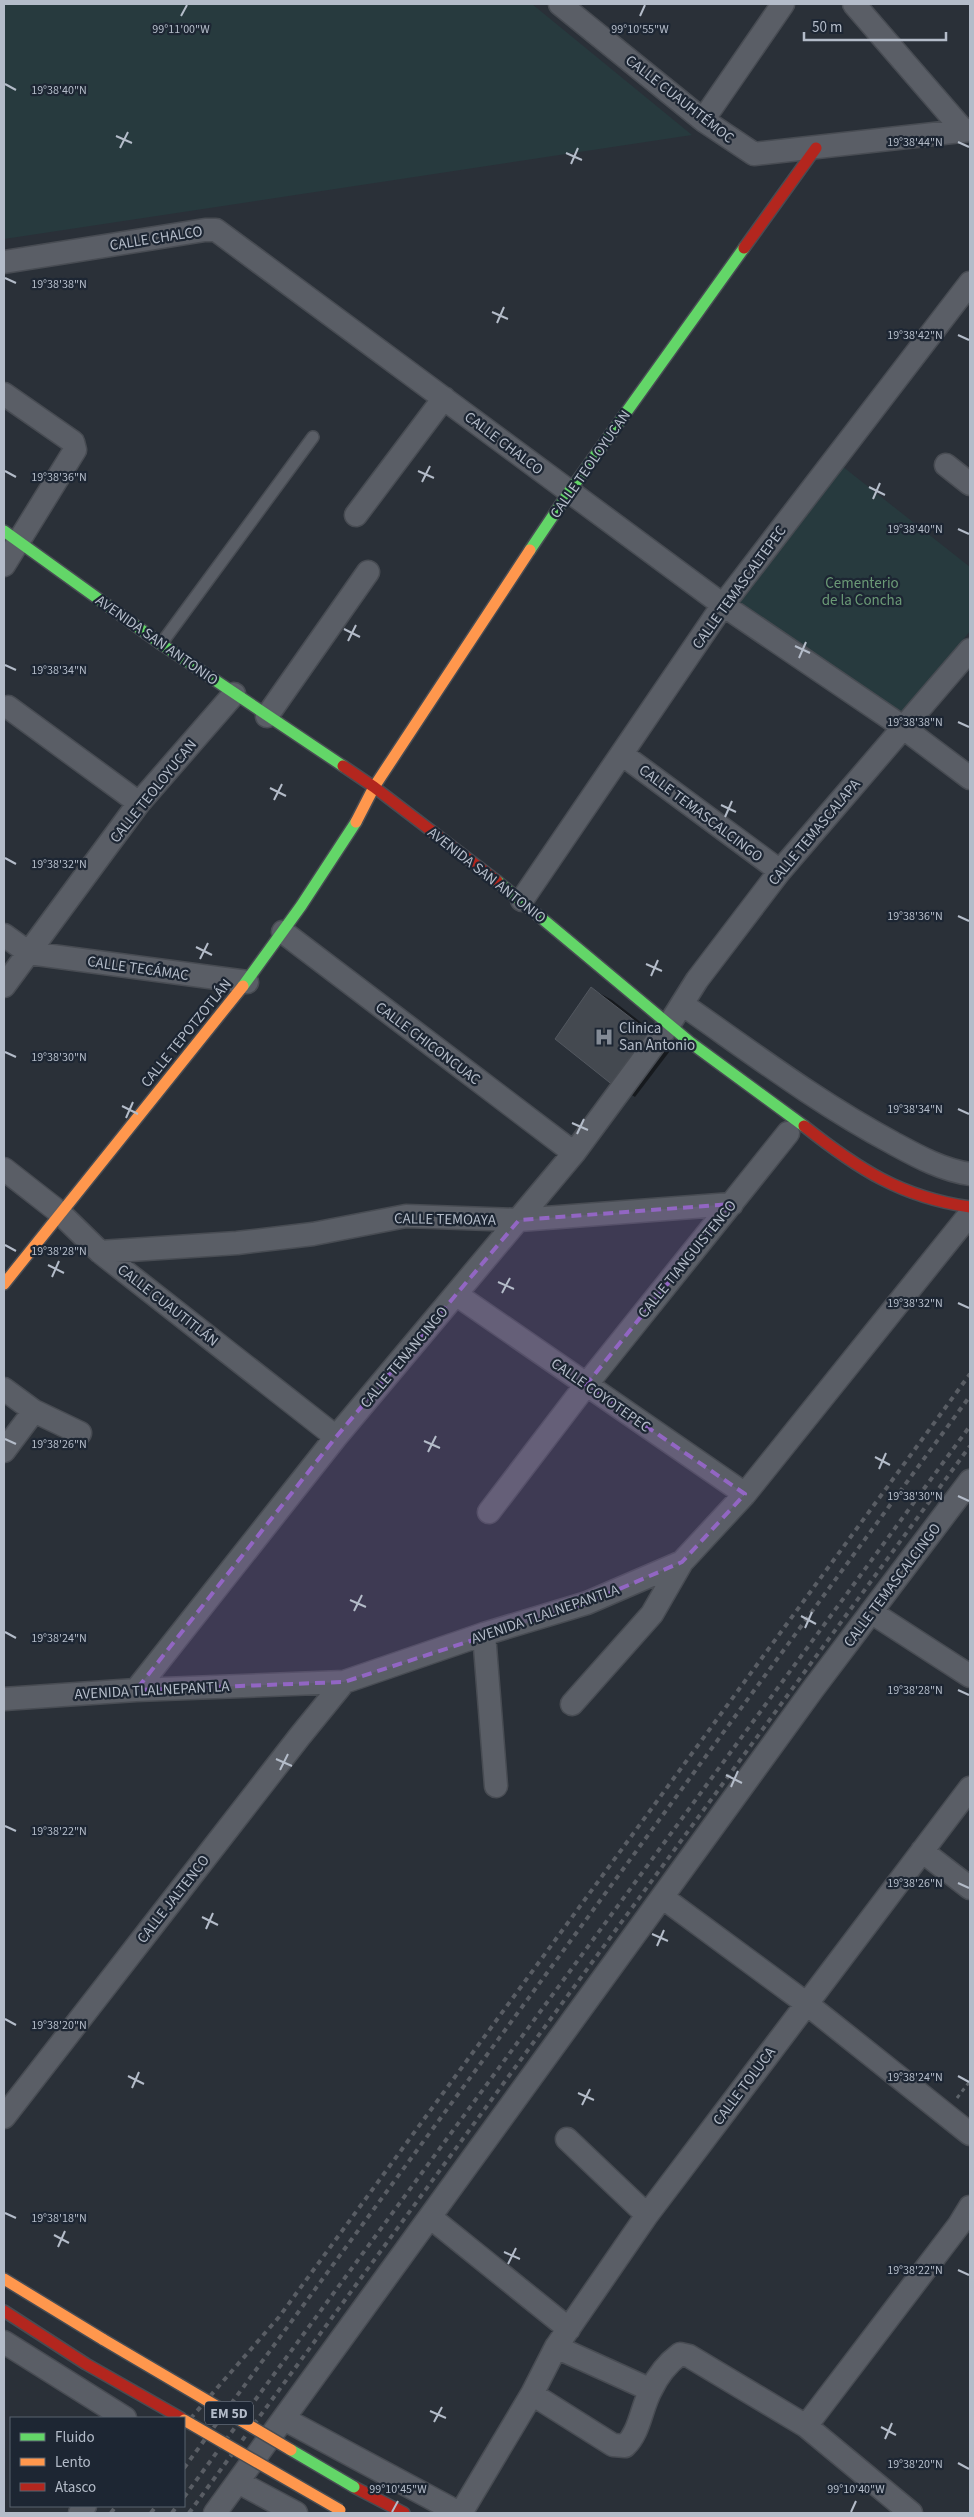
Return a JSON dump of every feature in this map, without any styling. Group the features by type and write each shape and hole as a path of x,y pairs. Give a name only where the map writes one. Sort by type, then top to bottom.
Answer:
{"main road":[{"name":"CALLE TEOLOYUCAN","path":"374,787 569,492 816,148"},
{"name":"AVENIDA SAN ANTONIO","path":"11,536 161,644 374,787 522,900 670,1023 691,1043 785,1111 844,1158 898,1189 940,1203 967,1216"},
{"name":"CALLE TEPOTZOTLÁN","path":"4,1284 59,1212 247,982 360,818 374,787"},
{"name":"EM 5D","path":"4,2279 354,2487 404,2513"},
{"name":"EM 5D","path":"4,2311 86,2364 179,2417"},
{"name":"EM 5D","path":"185,2421 343,2512"}],"street":[{"name":"CALLE CUAUHTÉMOC","path":"560,4 587,12 703,120 754,154 816,148"},
{"path":"703,120 783,4"},
{"path":"854,4 967,130"},
{"path":"816,148 967,130"},
{"name":"CALLE CHALCO","path":"4,262 205,230 216,230 723,605 904,728 970,778"},
{"name":"CALLE TEMASCALTEPEC","path":"522,900 623,755 723,605 970,283"},
{"path":"4,394 73,442 76,450 11,536 4,565"},
{"path":"356,515 444,398"},
{"path":"946,465 970,484"},
{"path":"267,716 368,572"},
{"name":"CALLE TEMASCALAPA","path":"670,1023 780,871 970,650"},
{"name":"CALLE TEOLOYUCAN","path":"4,986 140,803 234,694"},
{"path":"8,707 140,803"},
{"name":"CALLE TEMASCALCINGO","path":"623,755 780,871"},
{"name":"CALLE CHICONCUAC","path":"283,932 574,1153"},
{"path":"4,935 29,954"},
{"name":"CALLE TECÁMAC","path":"29,954 247,982"},
{"path":"682,1004 814,1097 862,1126 930,1162 970,1174"},
{"name":"CALLE TENANCINGO","path":"136,1690 336,1437 457,1295 574,1153 670,1023"},
{"name":"CALLE TIANGUISTENCO","path":"489,1512 586,1385 788,1133"},
{"name":"CALLE CUAUTITLÁN","path":"4,1169 59,1212 100,1252 336,1437"},
{"name":"CALLE TEMOAYA","path":"100,1252 237,1243 313,1234 406,1216 519,1220 732,1204"},
{"name":"AVENIDA TLALNEPANTLA","path":"4,1699 136,1690 344,1682 484,1634 588,1603 682,1562 745,1494 967,1216"},
{"name":"CALLE COYOTEPEC","path":"457,1295 745,1494"},
{"path":"4,1390 34,1411 80,1433"},
{"path":"4,1451 34,1411"},
{"name":"CALLE TEMASCALCINGO","path":"216,2513 813,1689 970,1481"},
{"path":"572,1704 652,1614 682,1562"},
{"path":"871,1612 970,1676"},
{"path":"484,1634 496,1786"},
{"name":"CALLE JALTENCO","path":"4,2117 344,1682"},
{"name":"CALLE TOLUCA","path":"460,2513 532,2394 556,2347 647,2214 970,1788"},
{"path":"922,1851 970,1888"},
{"path":"662,1897 807,2004 970,2134"},
{"path":"567,2139 647,2214"},
{"path":"806,2426 960,2225 970,2207"},
{"path":"430,2216 569,2329"},
{"path":"4,2342 123,2417"},
{"path":"556,2347 651,2390"},
{"path":"532,2394 612,2445 625,2446 632,2439 651,2390 672,2360 680,2354 689,2356 806,2426 911,2513"},
{"path":"284,2419 460,2513"},
{"path":"238,2482 296,2513"}],"lane":[{"path":"161,644 313,438"}],"highlighted area":[{"path":"732,1204 586,1385 745,1494 682,1562 587,1603 344,1682 136,1690 336,1437 519,1220"}],"green space":[{"path":"4,4 532,4 692,135 4,239"},
{"name":"Cementerio de la Concha","path":"842,466 970,567 970,631 897,723 736,607"}],"building":[{"name":"Clinica San Antonio","path":"591,987 653,1035 614,1086 555,1039"}],"railway":[{"path":"185,2425 279,2317 970,1374"},
{"path":"185,2467 970,1396"},
{"path":"185,2496 970,1426"},
{"path":"189,2513 970,1446"},
{"path":"111,2513 115,2507"},
{"path":"151,2513 155,2507"},
{"path":"172,2513 176,2507"}],"traffic: fast":[{"path":"530,550 569,492 744,248"},
{"path":"4,531 161,644 343,766"},
{"path":"243,986 301,906 356,822"},
{"path":"497,881 691,1043 804,1126"},
{"path":"291,2450 354,2487"}],"traffic: slow":[{"path":"356,822 374,787 530,550"},
{"path":"4,1284 243,986"},
{"path":"4,2279 104,2340"},
{"path":"104,2340 291,2450"},
{"path":"185,2421 340,2510"}],"traffic: jam":[{"path":"744,248 816,148"},
{"path":"343,766 374,787 497,881"},
{"path":"804,1126 843,1155 881,1179 923,1196 970,1207"},
{"path":"4,2311 86,2364 179,2417"},
{"path":"354,2487 404,2513"}],"place":[{"name":"Clinica San Antonio","path":"604,1037"}]}
